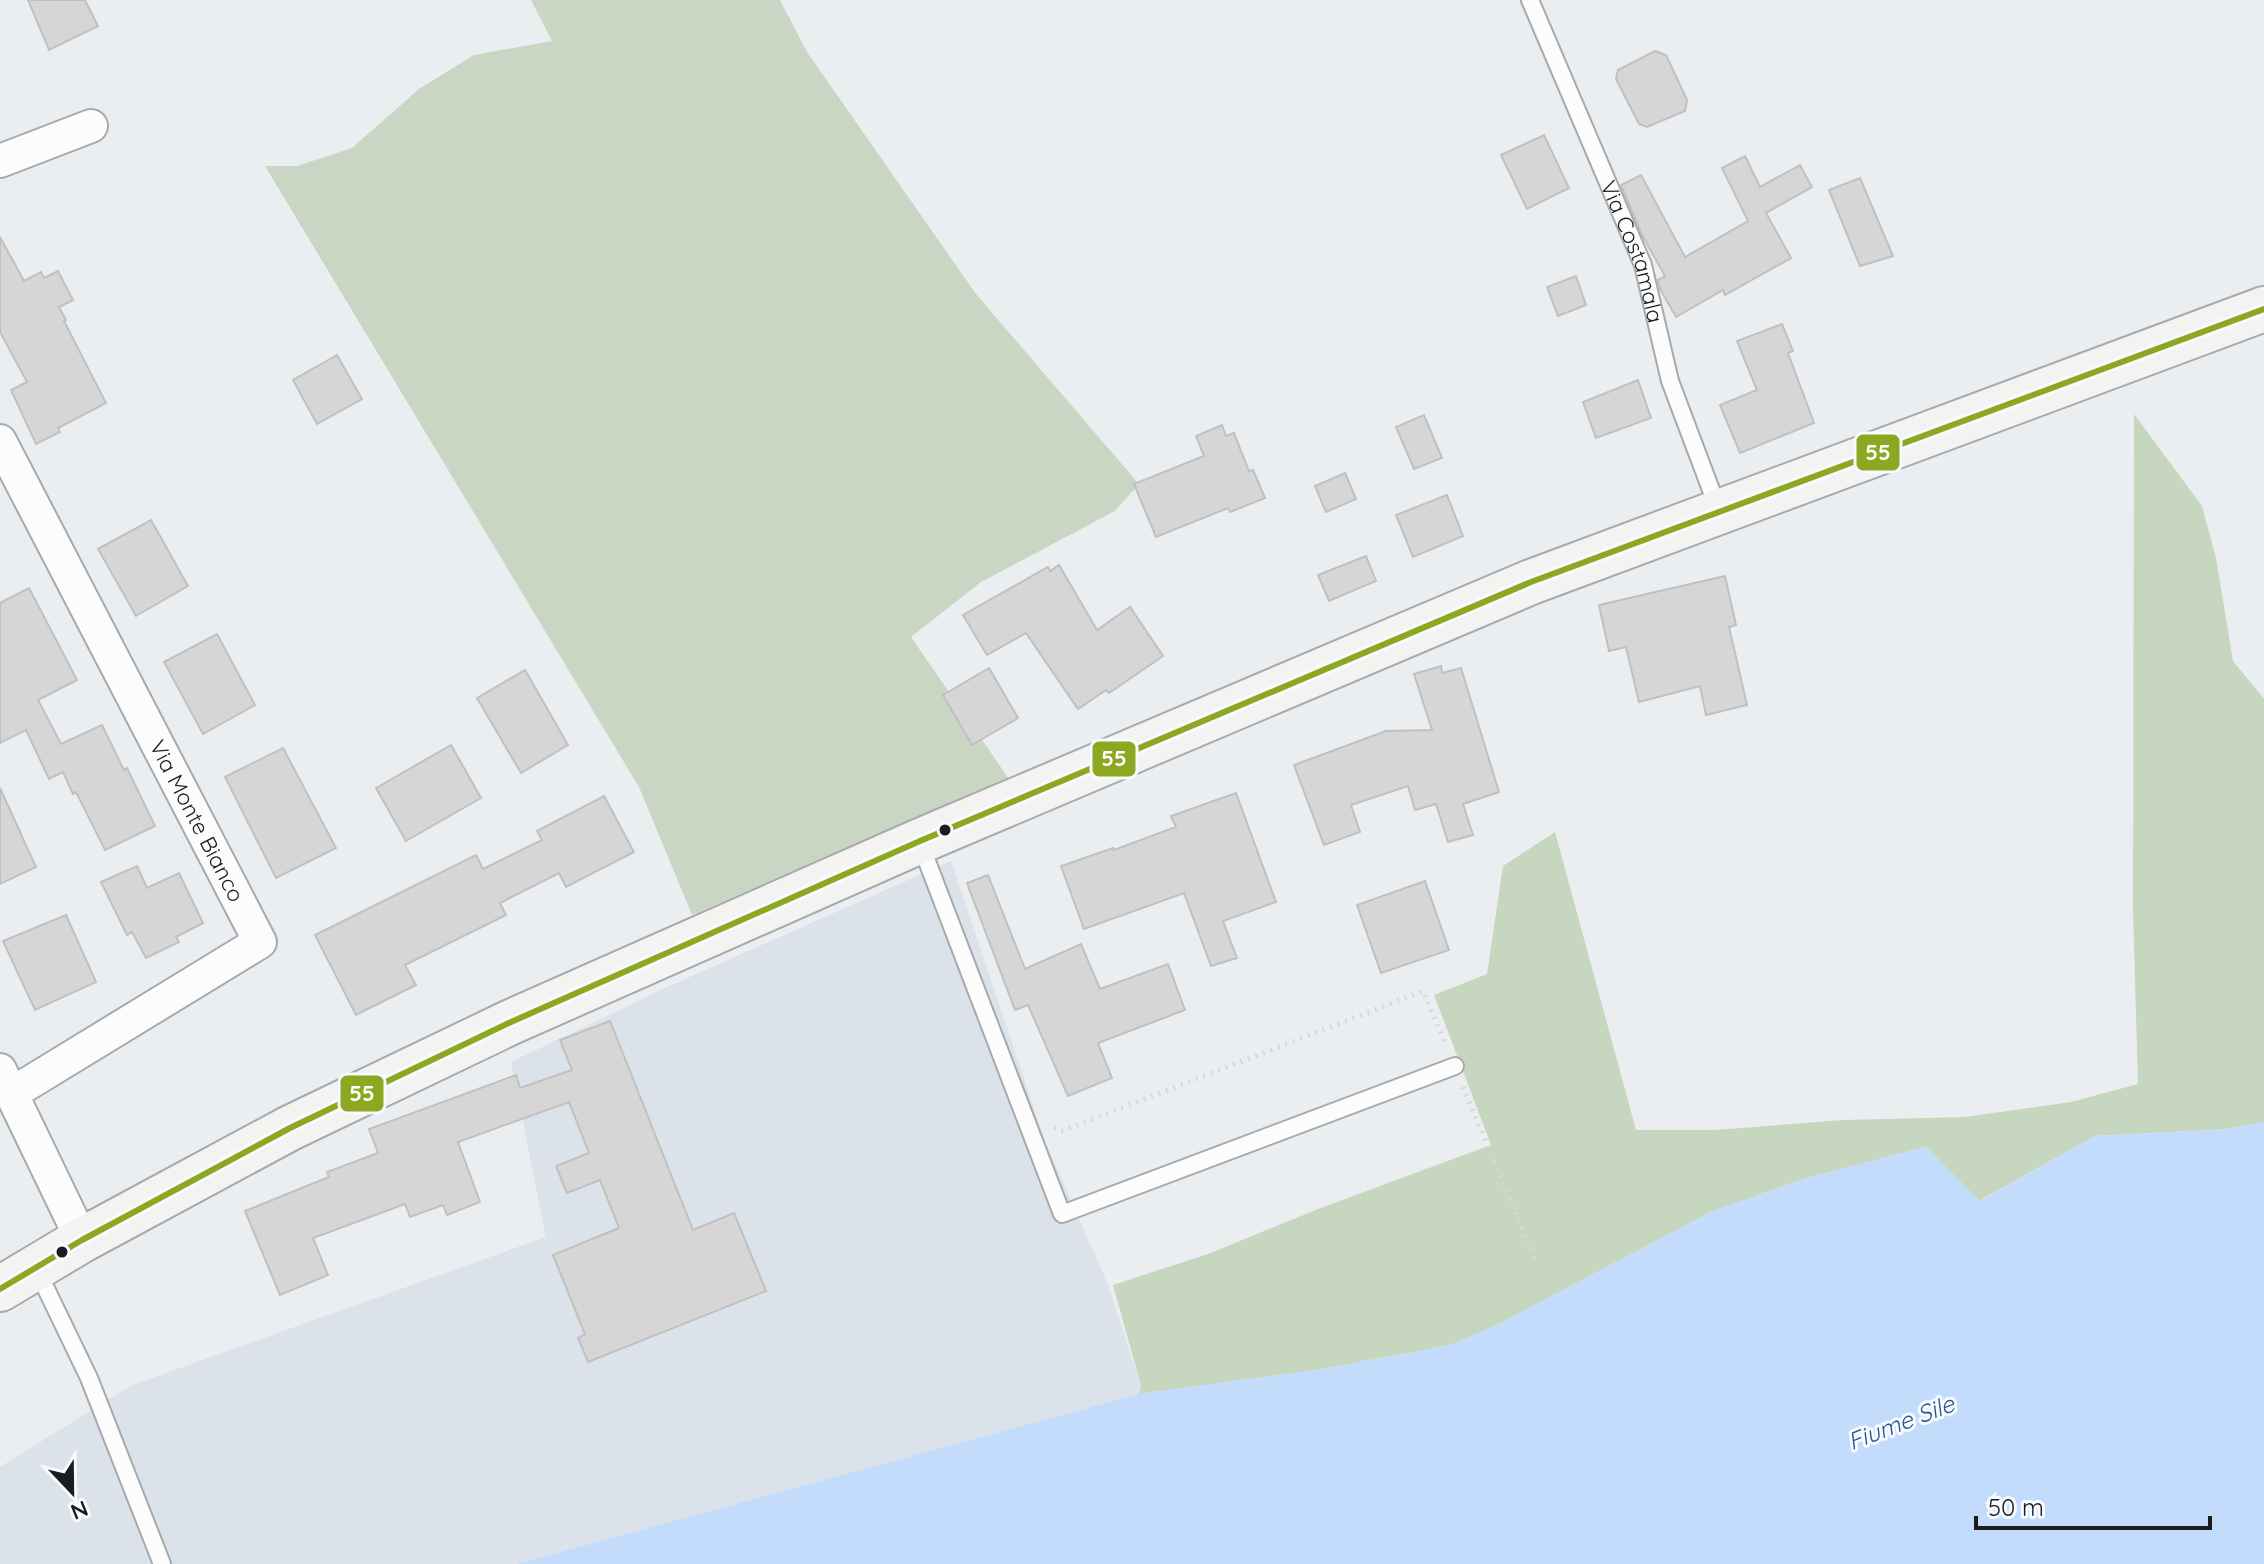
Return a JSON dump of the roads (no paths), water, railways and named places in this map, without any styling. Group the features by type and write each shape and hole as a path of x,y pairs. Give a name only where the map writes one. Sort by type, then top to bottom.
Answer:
{"main road":[{"path":"18,1278 290,1128 511,1022 920,841 1531,582 2264,309"}],"street":[{"path":"0,161 91,126"},
{"name":"Via Monte Bianco","path":"0,441 260,942 6,1082"},
{"path":"6,1082 82,1240"}],"lane":[{"name":"Via Costamala","path":"1530,0 1643,265 1670,381 1719,511"},
{"path":"920,841 1062,1214 1455,1066"},
{"path":"18,1278 89,1378 162,1564"}],"water":[{"name":"Fiume Sile","path":"2264,1122 2264,1564 516,1564 1139,1394 1316,1370 1451,1345 1495,1326 1711,1212 1806,1178 1926,1147 1980,1201 2095,1136 2228,1129"}]}
